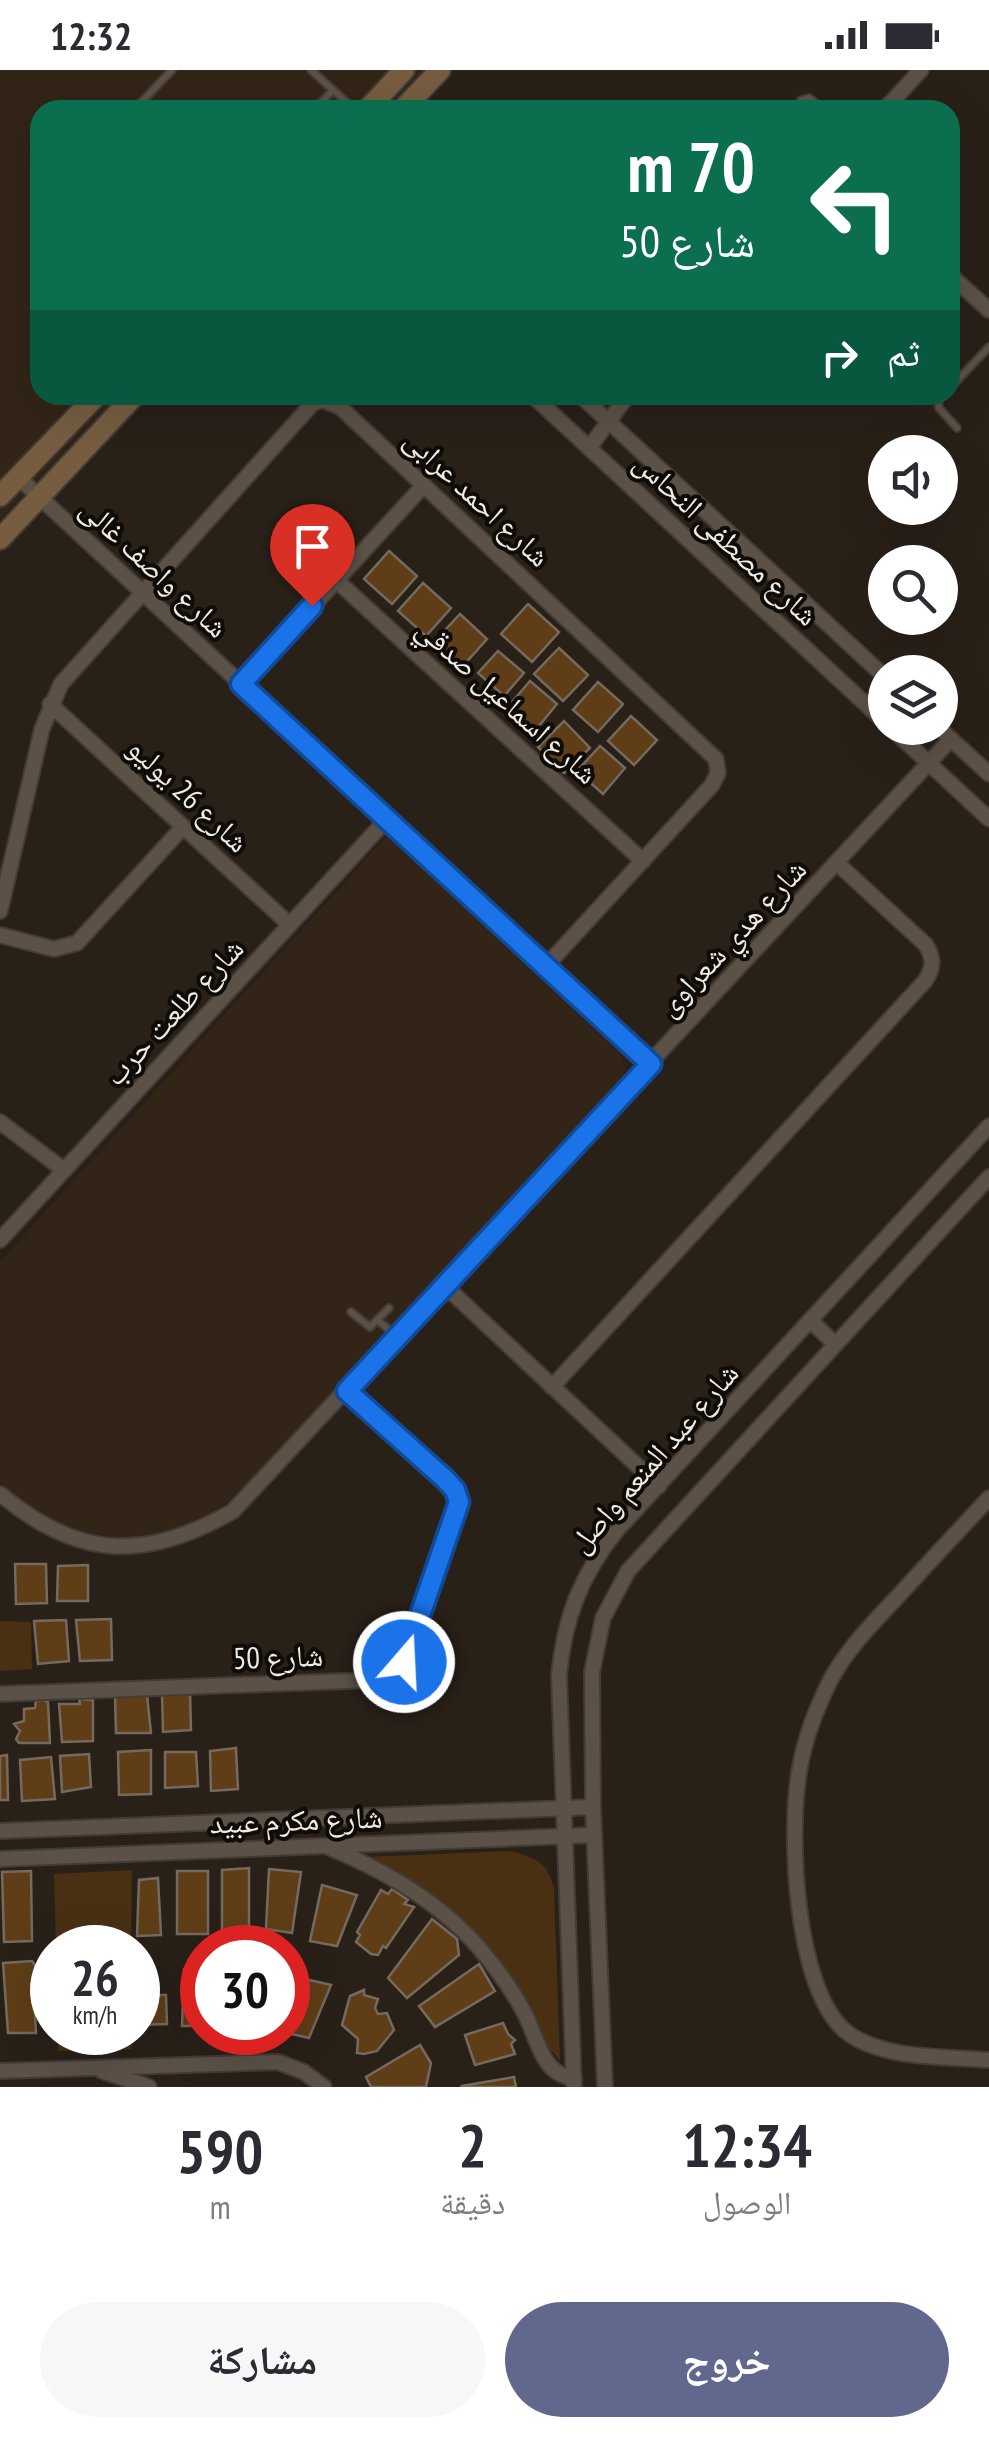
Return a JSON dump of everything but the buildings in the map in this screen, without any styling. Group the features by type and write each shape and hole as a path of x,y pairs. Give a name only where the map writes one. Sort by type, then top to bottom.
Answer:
{"street":[{"path":"376,100 404,70"},
{"path":"412,100 440,70"},
{"path":"893,100 921,70"},
{"path":"960,284 989,310"},
{"path":"0,496 87,405"},
{"path":"0,539 126,405"},
{"name":"شارع احمد عرابى","path":"0,911 50,704 78,662 311,405"},
{"name":"شارع احمد عرابى","path":"337,405 716,759 718,772 712,785 546,966"},
{"name":"شارع مصطفى النحاس","path":"543,405 868,706"},
{"name":"شارع مصطفى النحاس","path":"591,405 868,662"},
{"path":"590,448 621,405"},
{"name":"شارع واصف غالى","path":"18,478 651,1064"},
{"path":"241,684 424,485"},
{"name":"شارع اسماعيل صدقي","path":"336,580 643,861"},
{"name":"شارع 26 يوليو","path":"50,704 290,925"},
{"path":"909,745 989,819"},
{"name":"شارع هدي شعراوى","path":"0,1494 34,1521 72,1539 114,1547 156,1545 196,1532 233,1512 946,745"},
{"path":"958,745 989,774"},
{"name":"شارع طلعت حرب","path":"0,1240 387,820"},
{"path":"0,936 54,949 78,942 184,827"},
{"path":"552,1387 932,969 932,956 926,944 837,863"},
{"path":"0,1122 64,1170"},
{"name":"شارع عبد المنعم واصل","path":"574,2083 559,1676 570,1608 598,1554 989,1126"},
{"name":"شارع عبد المنعم واصل","path":"605,2087 593,1807 592,1672 603,1618 614,1593 646,1550 989,1177"},
{"path":"444,1286 659,1486"},
{"path":"811,1321 835,1344"},
{"name":"شارع 50","path":"0,1694 372,1680 396,1672 404,1662 459,1502 446,1480 347,1391"},
{"path":"989,1498 854,1644 830,1681 812,1721 800,1764 794,1826 802,1932 814,1985 826,2011 846,2032 871,2046 989,2060"},
{"name":"شارع مكرم عبيد","path":"0,1832 593,1807"},
{"name":"شارع مكرم عبيد","path":"0,1858 594,1835"},
{"path":"325,1846 374,1866 404,1884 460,1928 496,1968 524,2012 546,2060 574,2083"},
{"path":"570,1978 600,1976"},
{"path":"0,2071 278,2062 304,2072 324,2087"},
{"path":"91,2068 149,2087"}],"lane":[{"path":"144,100 172,70"},
{"path":"311,70 344,100"},
{"path":"324,100 333,90"},
{"path":"960,377 989,347"},
{"path":"939,405 940,412 957,428"},
{"path":"351,1312 368,1327 389,1308"},
{"path":"378,1320 398,1337"}],"shaded area":[{"path":"0,70 425,70 396,100 30,100 30,405 108,405 0,519"},
{"path":"387,836 620,1054 626,1068 623,1076 253,1478 205,1519 181,1530 119,1539 80,1531 47,1518 0,1483 0,1262"},
{"path":"0,1621 31,1622 32,1669 0,1671"},
{"path":"512,1851 540,1862 554,1888 560,2061 544,2049 488,1949 363,1857"},
{"path":"132,1870 131,1925 55,1925 54,1874"}],"route":[{"path":"312,606 241,684 651,1064 347,1391 446,1480 459,1502 404,1662"}]}
